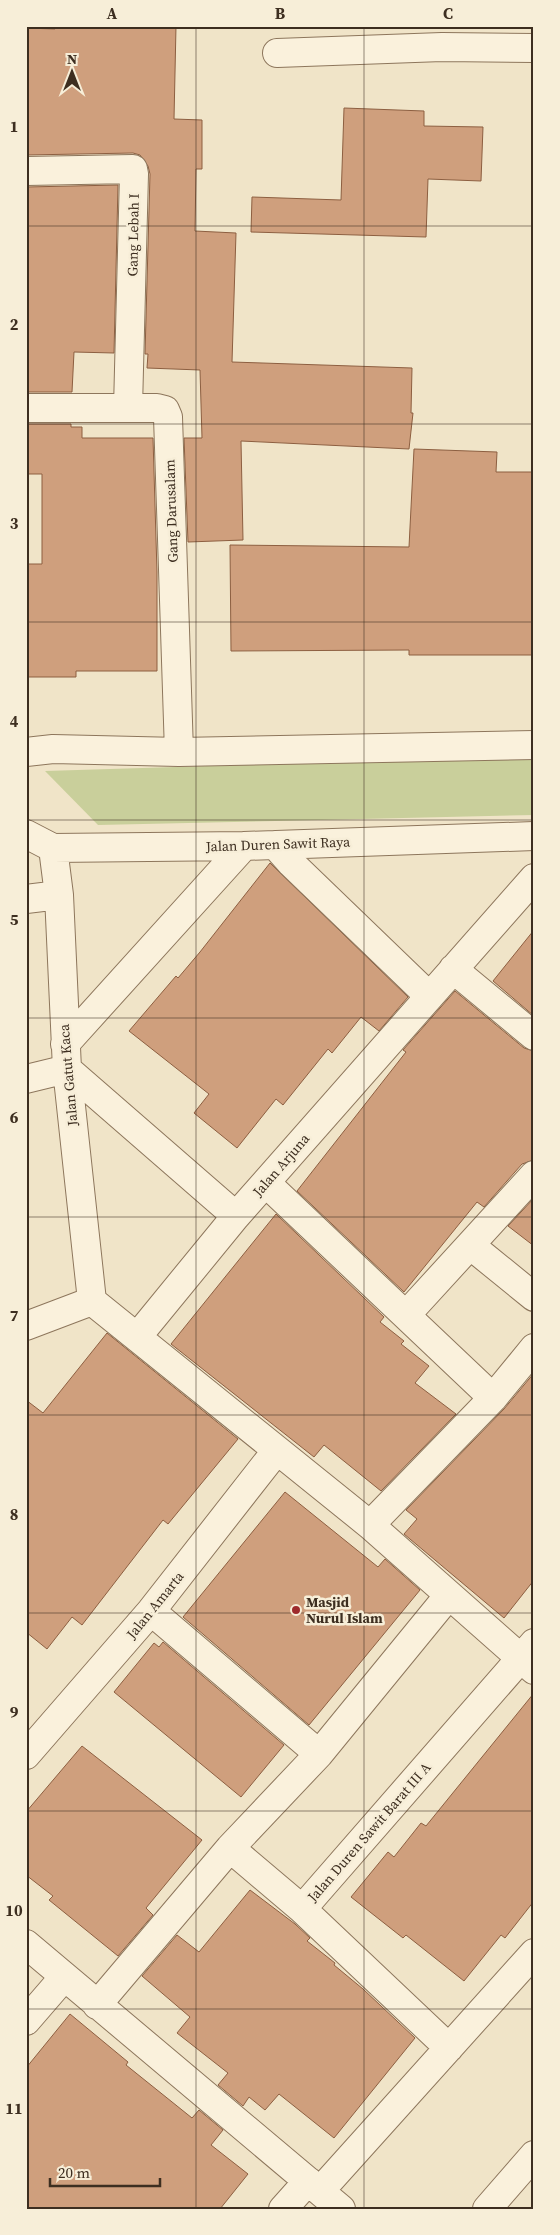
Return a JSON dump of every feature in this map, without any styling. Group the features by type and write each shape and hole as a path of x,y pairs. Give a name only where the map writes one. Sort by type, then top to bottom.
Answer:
{"street":[{"path":"277,53 442,47 534,48"},
{"name":"Gang Lebah I","path":"26,171 133,169 128,408"},
{"name":"Gang Darusalam","path":"26,408 158,408 165,410 168,417 179,752"},
{"path":"26,752 53,749 179,752 534,746"},
{"name":"Jalan Duren Sawit Raya","path":"26,834 53,848 244,846 534,836"},
{"path":"275,845 291,863 429,996"},
{"path":"26,1079 66,1056 244,846"},
{"name":"Jalan Gatut Kaca","path":"53,848 59,895 66,1056 92,1301"},
{"name":"Jalan Arjuna","path":"137,1337 236,1216 534,878"},
{"path":"26,899 59,895"},
{"path":"453,968 534,1036"},
{"path":"66,1056 236,1216"},
{"path":"406,1315 534,1175"},
{"path":"266,1183 494,1398"},
{"path":"470,1245 534,1297"},
{"path":"26,1326 92,1301 370,1524 449,1595 529,1658"},
{"path":"370,1524 494,1398 534,1348"},
{"name":"Jalan Amarta","path":"26,1754 151,1611 277,1450"},
{"path":"97,2005 230,1848 318,1754 449,1595"},
{"path":"151,1611 318,1754"},
{"name":"Jalan Duren Sawit Barat III A","path":"230,1848 302,1909 529,1658"},
{"path":"302,1909 449,2048"},
{"path":"26,1944 341,2209"},
{"path":"283,2209 314,2186 449,2048 534,1953"},
{"path":"26,2021 64,1977"},
{"path":"487,2209 529,2171"}],"green space":[{"path":"534,756 534,815 98,825 45,771"}],"building":[{"path":"55,26 176,26 174,119 202,120 202,169 196,169 195,231 236,233 232,362 412,368 411,413 413,413 409,449 241,441 243,540 188,542 184,438 202,438 200,370 147,368 148,354 145,354 150,174 148,166 140,155 133,153 26,155 26,28 55,29"},
{"path":"344,108 424,111 424,126 483,127 481,181 428,179 426,237 251,232 252,197 341,200"},
{"path":"118,185 114,353 74,352 72,392 26,392 28,228 26,228 26,187"},
{"path":"26,424 71,424 71,427 82,427 82,438 153,438 157,572 157,671 76,671 76,677 26,677 26,564 42,564 42,474 26,474"},
{"path":"414,449 497,452 496,472 534,472 534,655 409,655 409,650 231,651 230,545 409,547"},
{"path":"270,863 408,997 379,1031 361,1017 332,1053 328,1049 283,1105 276,1099 237,1148 194,1113 209,1094 129,1031 176,976 178,978 200,952"},
{"path":"534,930 534,1016 493,981"},
{"path":"455,991 524,1048 534,1051 534,1160 522,1164 484,1207 477,1202 404,1292 297,1191 406,1052 403,1050"},
{"path":"534,1198 534,1246 508,1226"},
{"path":"276,1214 384,1317 380,1322 404,1341 401,1344 429,1366 415,1383 456,1414 381,1491 324,1445 314,1457 171,1344"},
{"path":"107,1333 238,1439 168,1524 163,1520 82,1625 72,1617 47,1649 26,1632 26,1400 43,1413"},
{"path":"534,1373 534,1580 504,1618 404,1534 417,1519 406,1510 504,1409"},
{"name":"Masjid Nurul Islam","path":"285,1492 378,1567 385,1559 420,1590 309,1725 183,1617"},
{"path":"163,1642 284,1745 241,1797 114,1692 154,1643 159,1647"},
{"path":"534,1693 534,1901 505,1938 501,1935 464,1981 406,1935 403,1938 351,1897 388,1852 394,1857 421,1823 426,1826"},
{"path":"82,1746 202,1840 146,1908 153,1915 118,1956 49,1900 53,1896 26,1875 26,1812"},
{"path":"250,1890 295,1924 310,1938 307,1941 335,1963 334,1965 363,1989 415,2038 334,2138 279,2094 265,2110 249,2097 243,2106 218,2085 228,2073 177,2033 190,2017 142,1976 177,1935 199,1952"},
{"path":"70,2014 128,2062 126,2065 192,2118 199,2110 223,2130 211,2145 248,2174 220,2209 26,2209 26,2068"}],"place":[{"name":"Masjid Nurul Islam","path":"296,1610"}]}
